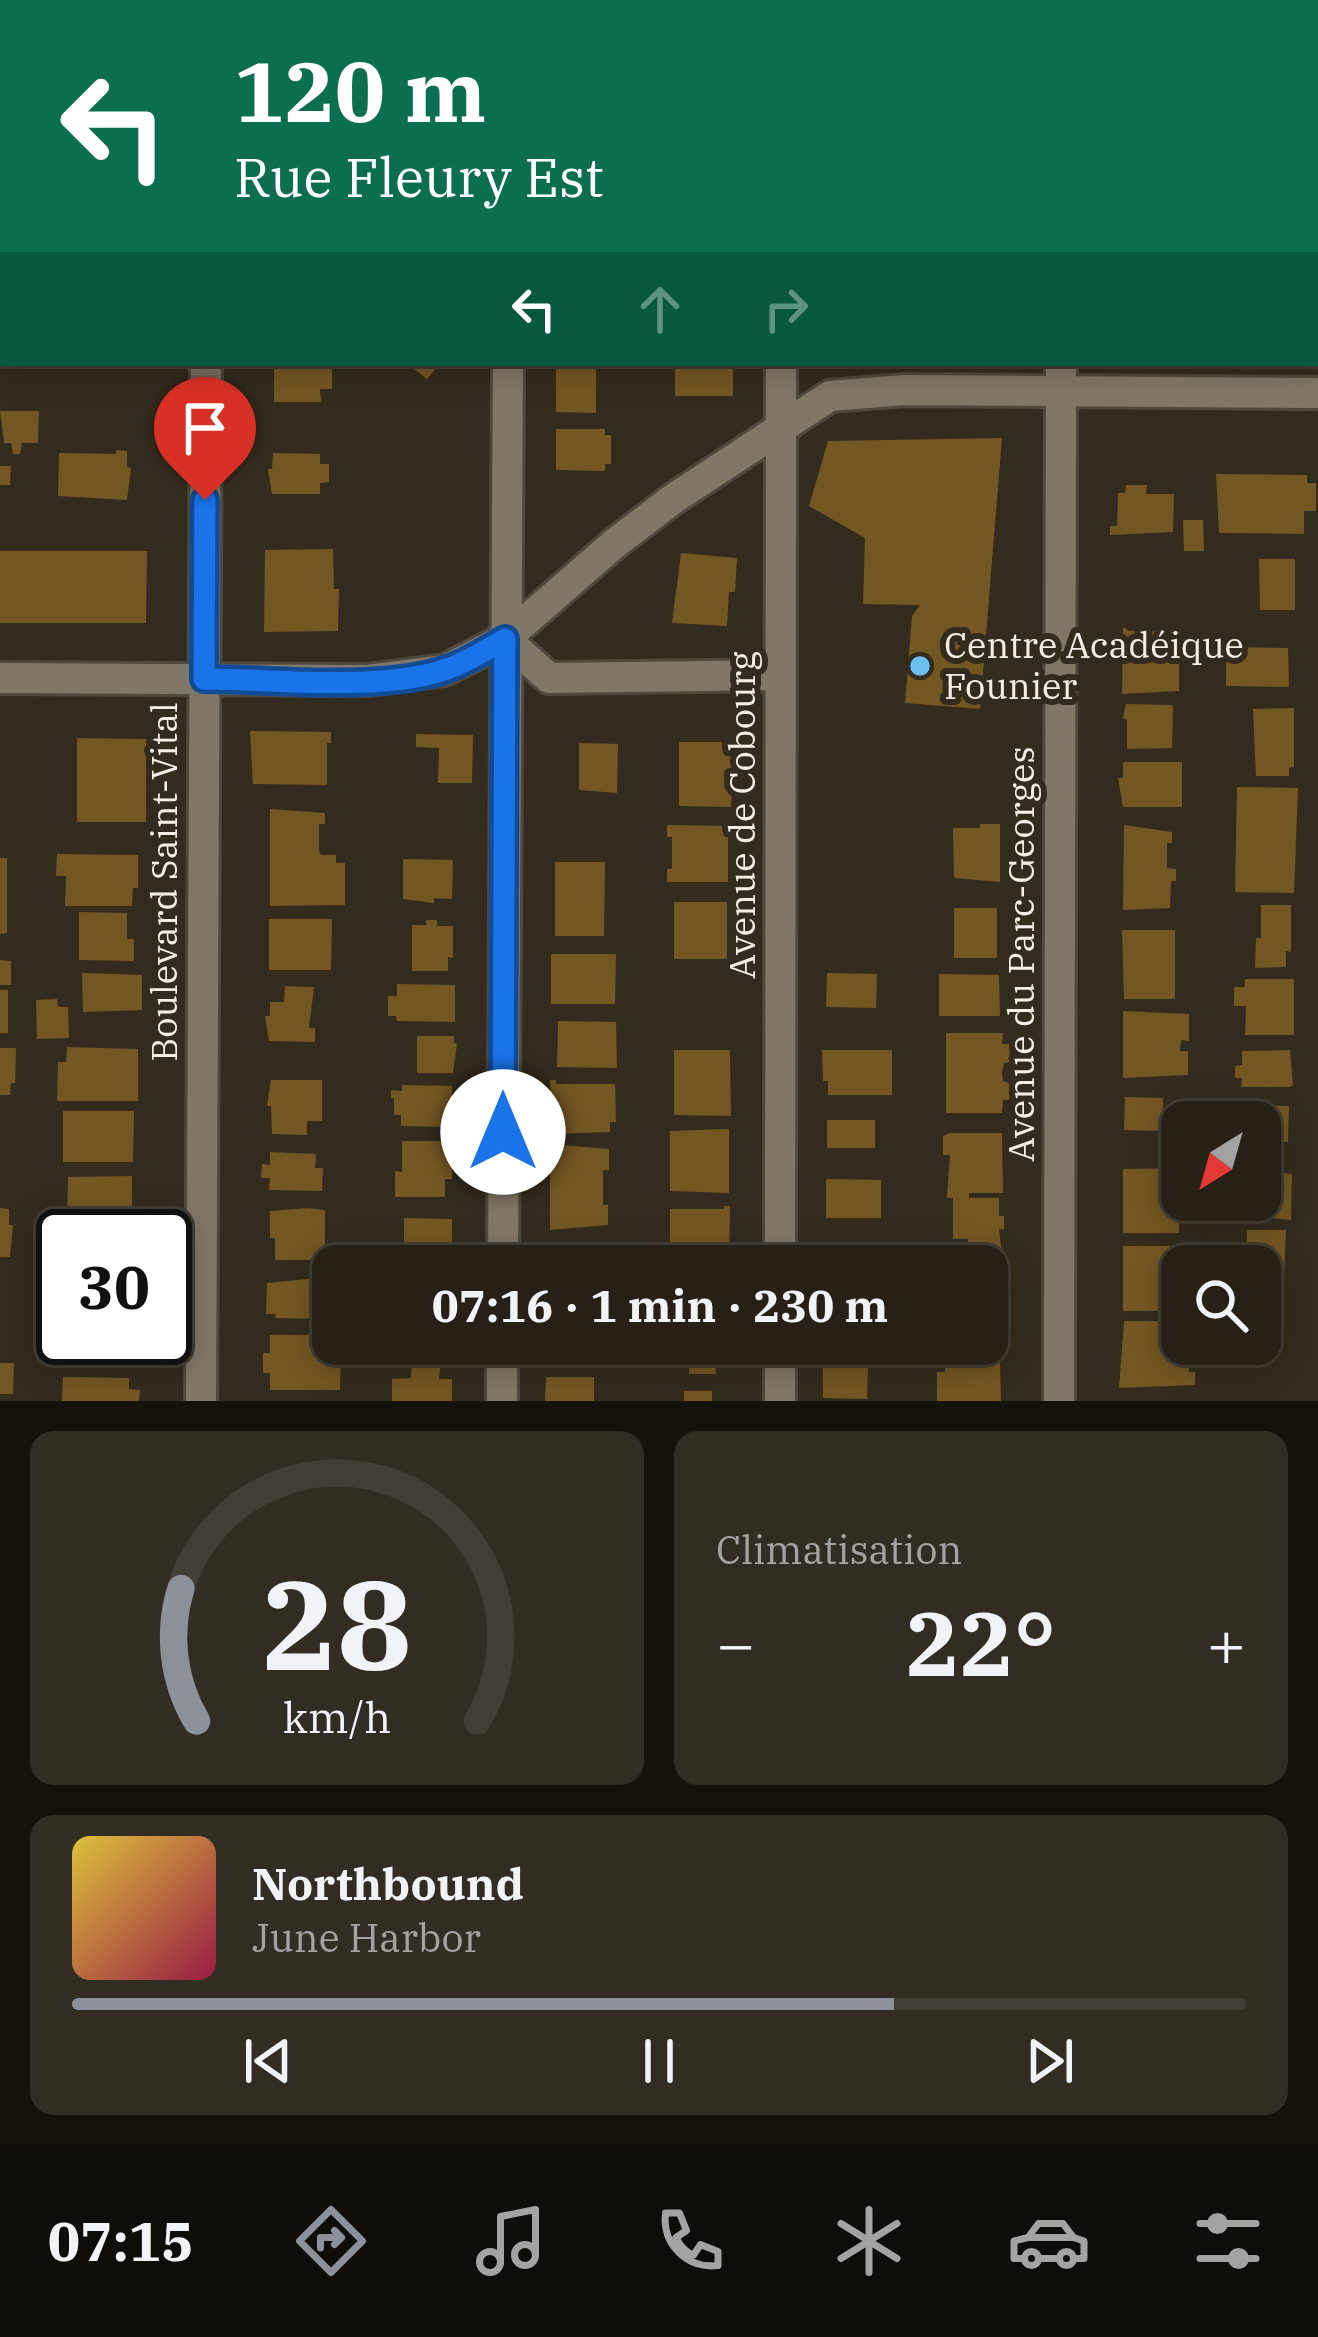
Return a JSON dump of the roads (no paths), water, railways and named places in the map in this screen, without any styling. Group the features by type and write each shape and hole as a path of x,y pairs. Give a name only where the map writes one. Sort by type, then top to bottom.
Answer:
{"street":[{"name":"Boulevard Saint-Vital","path":"201,1401 206,366"},
{"path":"502,1245 508,366"},
{"name":"Avenue de Cobourg","path":"780,1245 781,366"},
{"path":"0,678 408,678 445,670 505,639 629,533 830,396 1061,377 1318,393"},
{"name":"Avenue du Parc-Georges","path":"1059,1401 1061,377"},
{"path":"505,639 549,677 780,675"},
{"path":"502,1365 502,1401"},
{"path":"780,1365 780,1401"}],"place":[{"name":"Centre Acadéique Founier","path":"920,666"}]}
